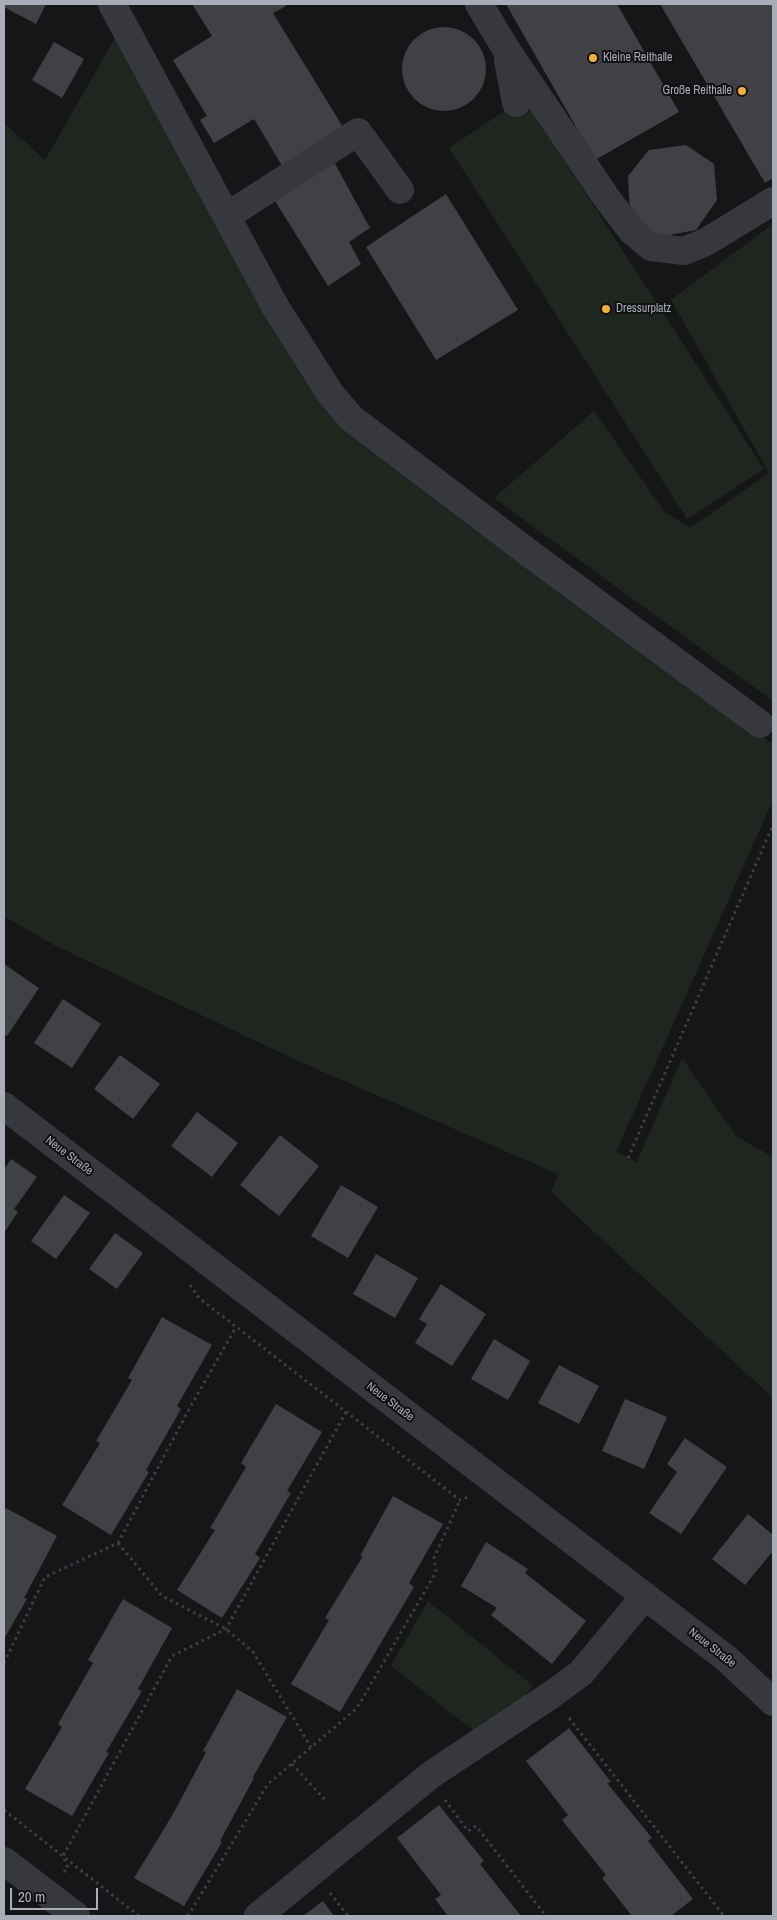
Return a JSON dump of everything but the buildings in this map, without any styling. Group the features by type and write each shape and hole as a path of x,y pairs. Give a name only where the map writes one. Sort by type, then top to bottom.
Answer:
{"street":[{"path":"112,4 276,308 330,394 351,418 760,724"},
{"path":"479,4 506,49 608,200 632,232 651,247 684,250 706,242 773,201"},
{"path":"506,49 516,103"},
{"path":"227,216 358,132 400,190"},
{"name":"Neue Straße","path":"4,1106 637,1606 727,1659 773,1702"},
{"path":"258,1916 427,1778 581,1673 637,1606"},
{"path":"4,1861 76,1916"}],"path":[{"path":"628,1158 773,825"},
{"path":"4,1663 45,1577 118,1543 187,1413 236,1327"},
{"path":"63,1856 172,1656 226,1629 346,1412"},
{"path":"188,1916 268,1784 357,1708 436,1572 434,1558 460,1500"},
{"path":"118,1543 162,1596 226,1629 253,1652 311,1747"},
{"path":"551,1695 724,1916"},
{"path":"292,1764 327,1802"},
{"path":"427,1778 468,1831 476,1826 546,1916"},
{"path":"4,1810 139,1916"},
{"path":"47,1893 68,1868 63,1856"}],"shaded area":[{"path":"119,31 327,411 467,520 773,744 773,800 616,1152 637,1162 682,1058 736,1136 773,1157 773,1398 551,1192 558,1174 298,1061 54,945 4,916 4,123 45,160"},
{"name":"Dressurplatz","path":"524,98 764,469 687,519 449,148"},
{"path":"773,224 773,701 494,498 594,411 664,511 690,528 769,473 671,300"},
{"path":"428,1601 533,1686 524,1697 474,1731 391,1666"}],"place":[{"name":"Kleine Reithalle","path":"593,58"},
{"name":"Große Reithalle","path":"742,91"},
{"name":"Dressurplatz","path":"606,309"}]}
